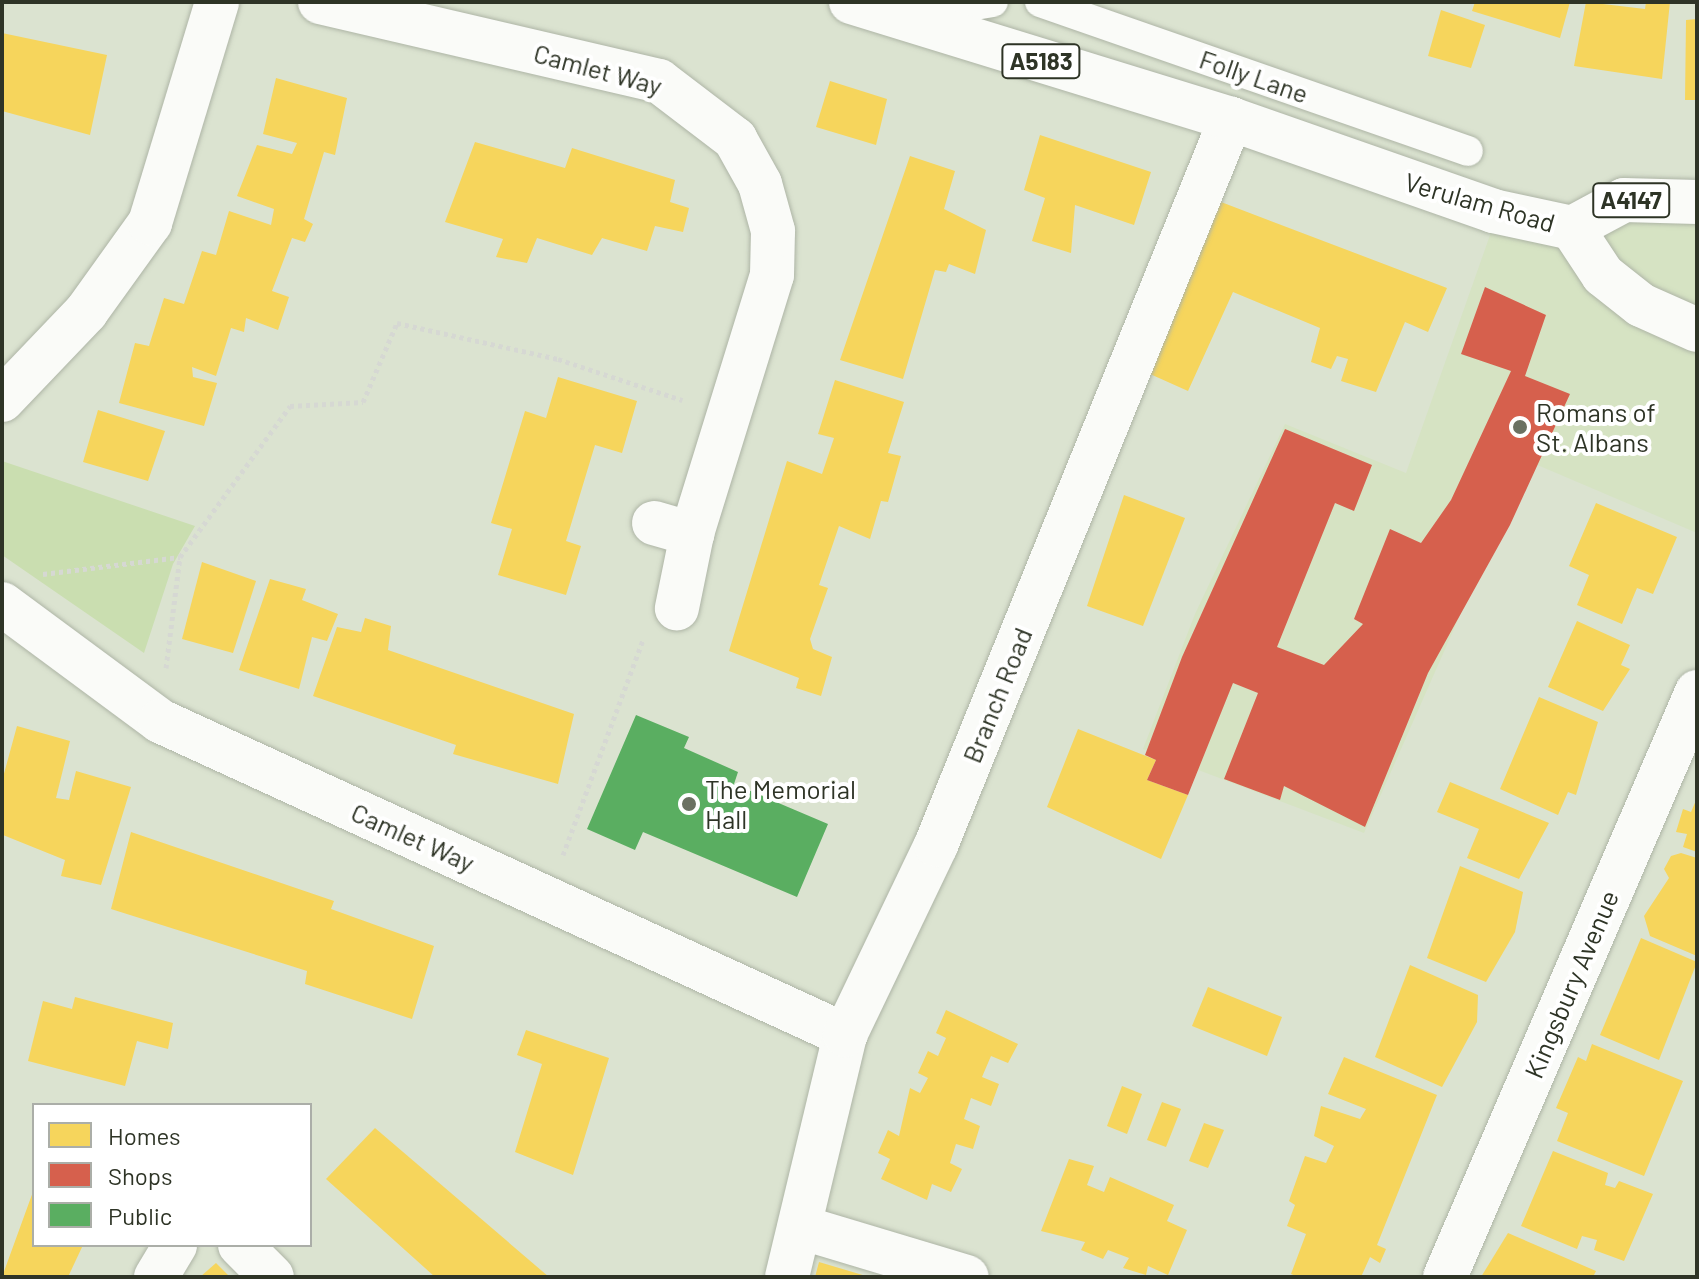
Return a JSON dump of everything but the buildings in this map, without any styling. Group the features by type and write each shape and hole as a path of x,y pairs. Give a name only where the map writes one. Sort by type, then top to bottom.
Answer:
{"street":[{"path":"2,400 86,312 150,223 217,2"},
{"name":"Camlet Way","path":"320,2 659,81 735,139 760,184 773,231 772,275 729,415 673,529 677,608"},
{"name":"A5183","path":"851,2 1231,119"},
{"name":"Verulam Road","path":"1231,119 1493,211 1572,228 1603,275 1641,305 1697,330"},
{"name":"Branch Road","path":"787,1277 845,1035 936,845 1231,119"},
{"name":"A4147","path":"1572,228 1624,200 1697,202"},
{"name":"Camlet Way","path":"17,590 160,721 845,1035"},
{"name":"Kingsbury Avenue","path":"1445,1277 1697,692"},
{"path":"800,1227 967,1277"},
{"path":"156,1277 174,1247"},
{"path":"242,1247 272,1277"}],"lane":[{"path":"900,18 993,2"},
{"name":"Folly Lane","path":"1040,2 1468,151"}],"path":[{"path":"160,721 180,557 290,406 363,402 397,323 558,359 729,415"},
{"path":"17,590 180,557"},
{"path":"547,897 650,620 677,608"}],"shaded area":[{"path":"1697,210 1697,533 1528,461 1364,833 1143,749 1195,614 1285,424 1406,473 1495,221"},
{"path":"2,461 195,526 173,564 144,653 2,555"}],"place":[{"name":"Romans of St. Albans","path":"1520,427"},
{"name":"The Memorial Hall","path":"689,804"}]}
